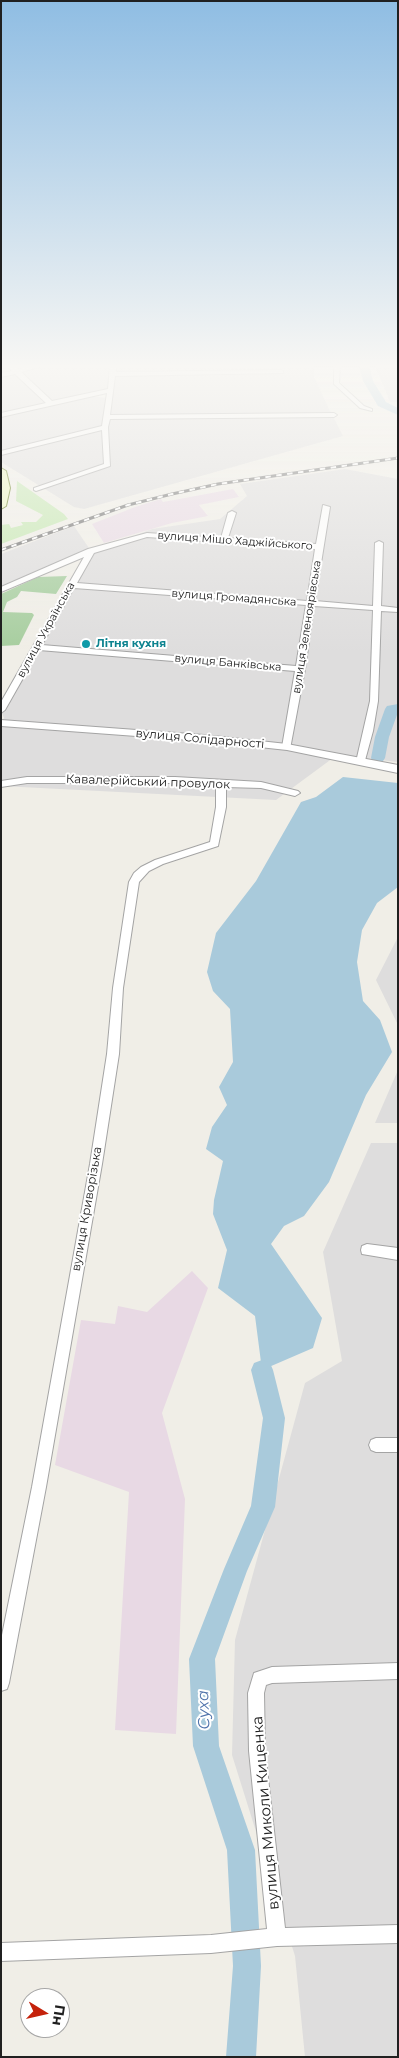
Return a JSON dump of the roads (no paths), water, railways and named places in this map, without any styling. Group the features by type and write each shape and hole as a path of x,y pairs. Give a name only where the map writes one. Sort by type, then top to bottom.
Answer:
{"main road":[{"path":"1,471 5,488 1,506"}],"street":[{"path":"36,489 108,464 108,462"},
{"name":"вулиця Зеленоярівська","path":"287,747 326,507"},
{"path":"224,540 232,513"},
{"name":"вулиця Мішо Хаджійського","path":"1,590 91,551 147,535 320,547"},
{"path":"361,762 370,731 374,701 378,609 378,543"},
{"name":"вулиця Українська","path":"1,710 91,551"},
{"name":"вулиця Громадянська","path":"71,586 398,610"},
{"name":"вулиця Банківська","path":"36,647 301,669"},
{"name":"вулиця Солідарності","path":"1,723 204,738 287,747 398,769"},
{"name":"Кавалерійський провулок","path":"1,784 27,780 175,780 261,785 295,793"},
{"name":"вулиця Криворізька","path":"1,1683 39,1487 96,1164 112,1054 118,988 134,882 145,869 159,862 215,844 221,807 221,784"},
{"path":"368,1250 398,1254"},
{"path":"376,1445 398,1444"},
{"name":"вулиця Миколи Киценка","path":"277,1937 257,1751 256,1693 260,1679 272,1675 398,1671"},
{"path":"1,1952 232,1942 277,1937 398,1934"}],"water":[{"path":"343,777 398,783 398,887 377,903 362,930 357,962 363,1001 380,1020 392,1052 366,1095 329,1182 304,1216 284,1226 271,1244 322,1318 313,1348 262,1370 255,1316 218,1288 227,1250 213,1214 214,1200 223,1161 206,1149 212,1127 227,1105 219,1087 233,1062 230,1009 213,991 207,972 216,933 256,881 301,802 316,797"}],"waterway":[{"name":"Суха","path":"378,758 382,737 392,709 398,708"},
{"name":"Суха","path":"241,2057 247,1966 241,1850 206,1746 202,1659 236,1569 263,1507 274,1418 262,1370"}],"railway":[{"path":"1,550 128,505 172,494 218,484 370,462"}],"place":[{"name":"Літня кухня","path":"86,644"}]}
